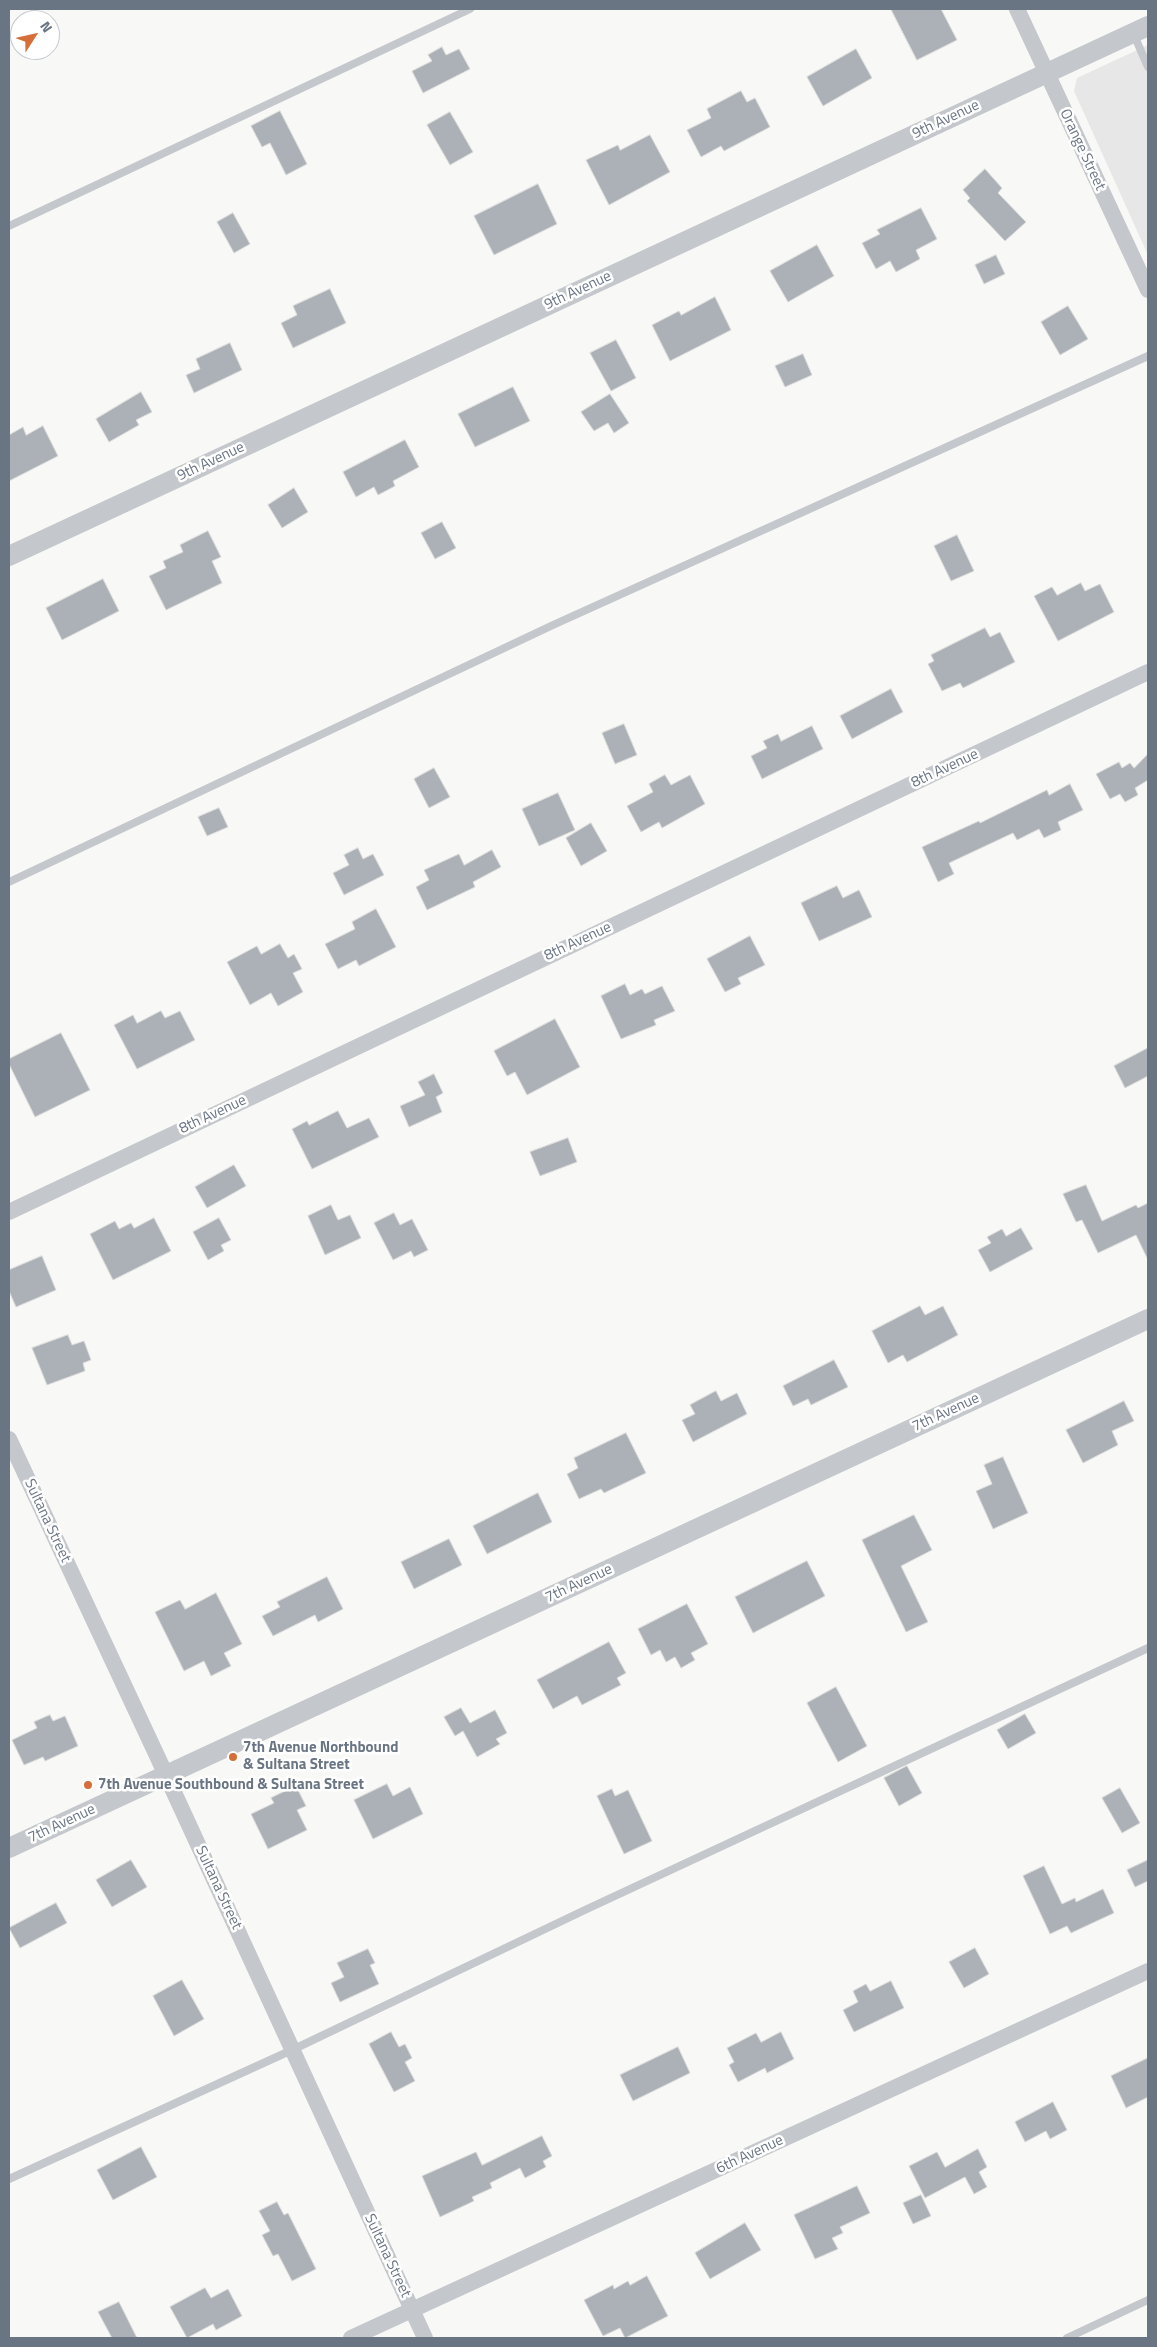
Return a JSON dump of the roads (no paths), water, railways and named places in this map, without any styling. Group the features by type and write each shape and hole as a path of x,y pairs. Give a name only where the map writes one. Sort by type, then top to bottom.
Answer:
{"street":[{"name":"Orange Street","path":"1017,9 1148,290"},
{"name":"9th Avenue","path":"9,556 1141,29"},
{"name":"8th Avenue","path":"9,1212 1148,672"},
{"name":"7th Avenue","path":"9,1848 1148,1319"},
{"name":"Sultana Street","path":"9,1439 425,2338"},
{"name":"6th Avenue","path":"351,2338 1148,1972"}],"lane":[{"path":"9,226 470,9"},
{"path":"1141,29 1148,67"},
{"path":"9,882 553,625 1148,356"},
{"path":"9,2179 292,2050 587,1909 1148,1648"},
{"path":"1066,2338 1148,2300"}],"place":[{"name":"7th Avenue Northbound & Sultana Street","path":"233,1757"},
{"name":"7th Avenue Southbound & Sultana Street","path":"88,1785"}]}
